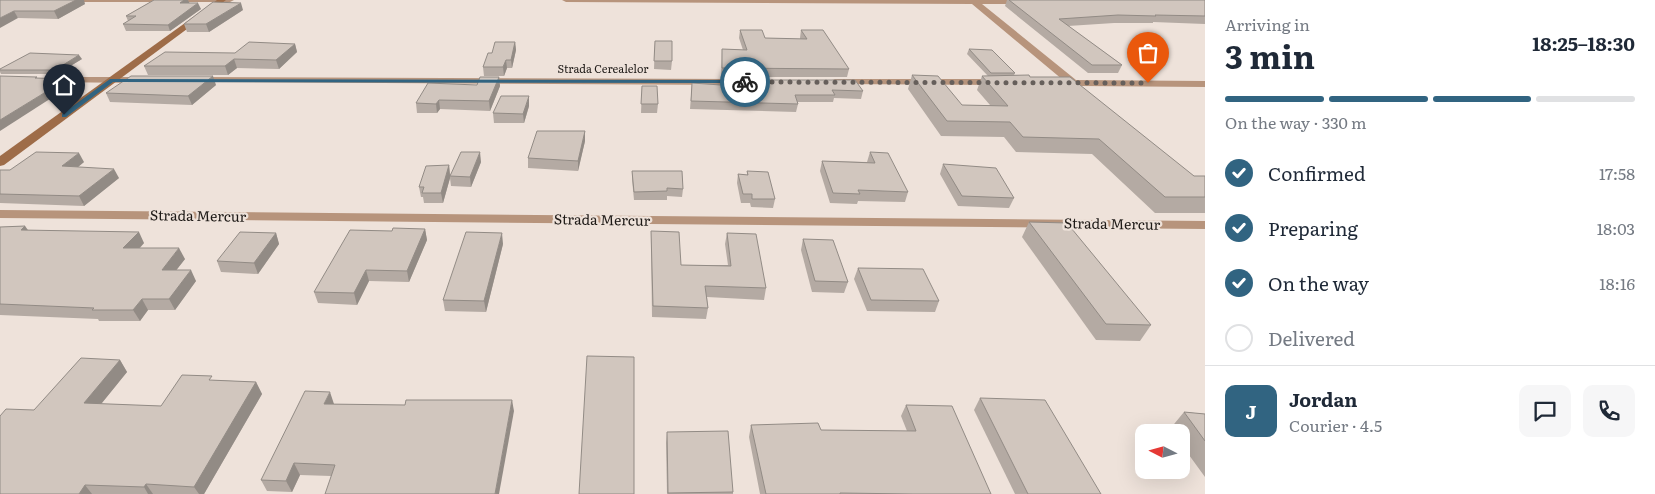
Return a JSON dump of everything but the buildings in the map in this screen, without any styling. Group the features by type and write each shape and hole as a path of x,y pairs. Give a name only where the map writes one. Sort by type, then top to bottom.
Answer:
{"main road":[{"path":"0,162 222,0"}],"street":[{"path":"23,0 230,0"},
{"path":"566,0 1039,2"},
{"path":"974,2 1087,94"},
{"path":"37,80 152,80"},
{"name":"Strada Cerealelor","path":"182,80 756,82"},
{"path":"825,82 1013,82"},
{"path":"1043,82 1205,84"},
{"name":"Strada Mercur","path":"0,214 1205,225"}],"way so far":[{"path":"745,82 1148,83"}],"route":[{"path":"64,115 112,80 745,82"}]}
